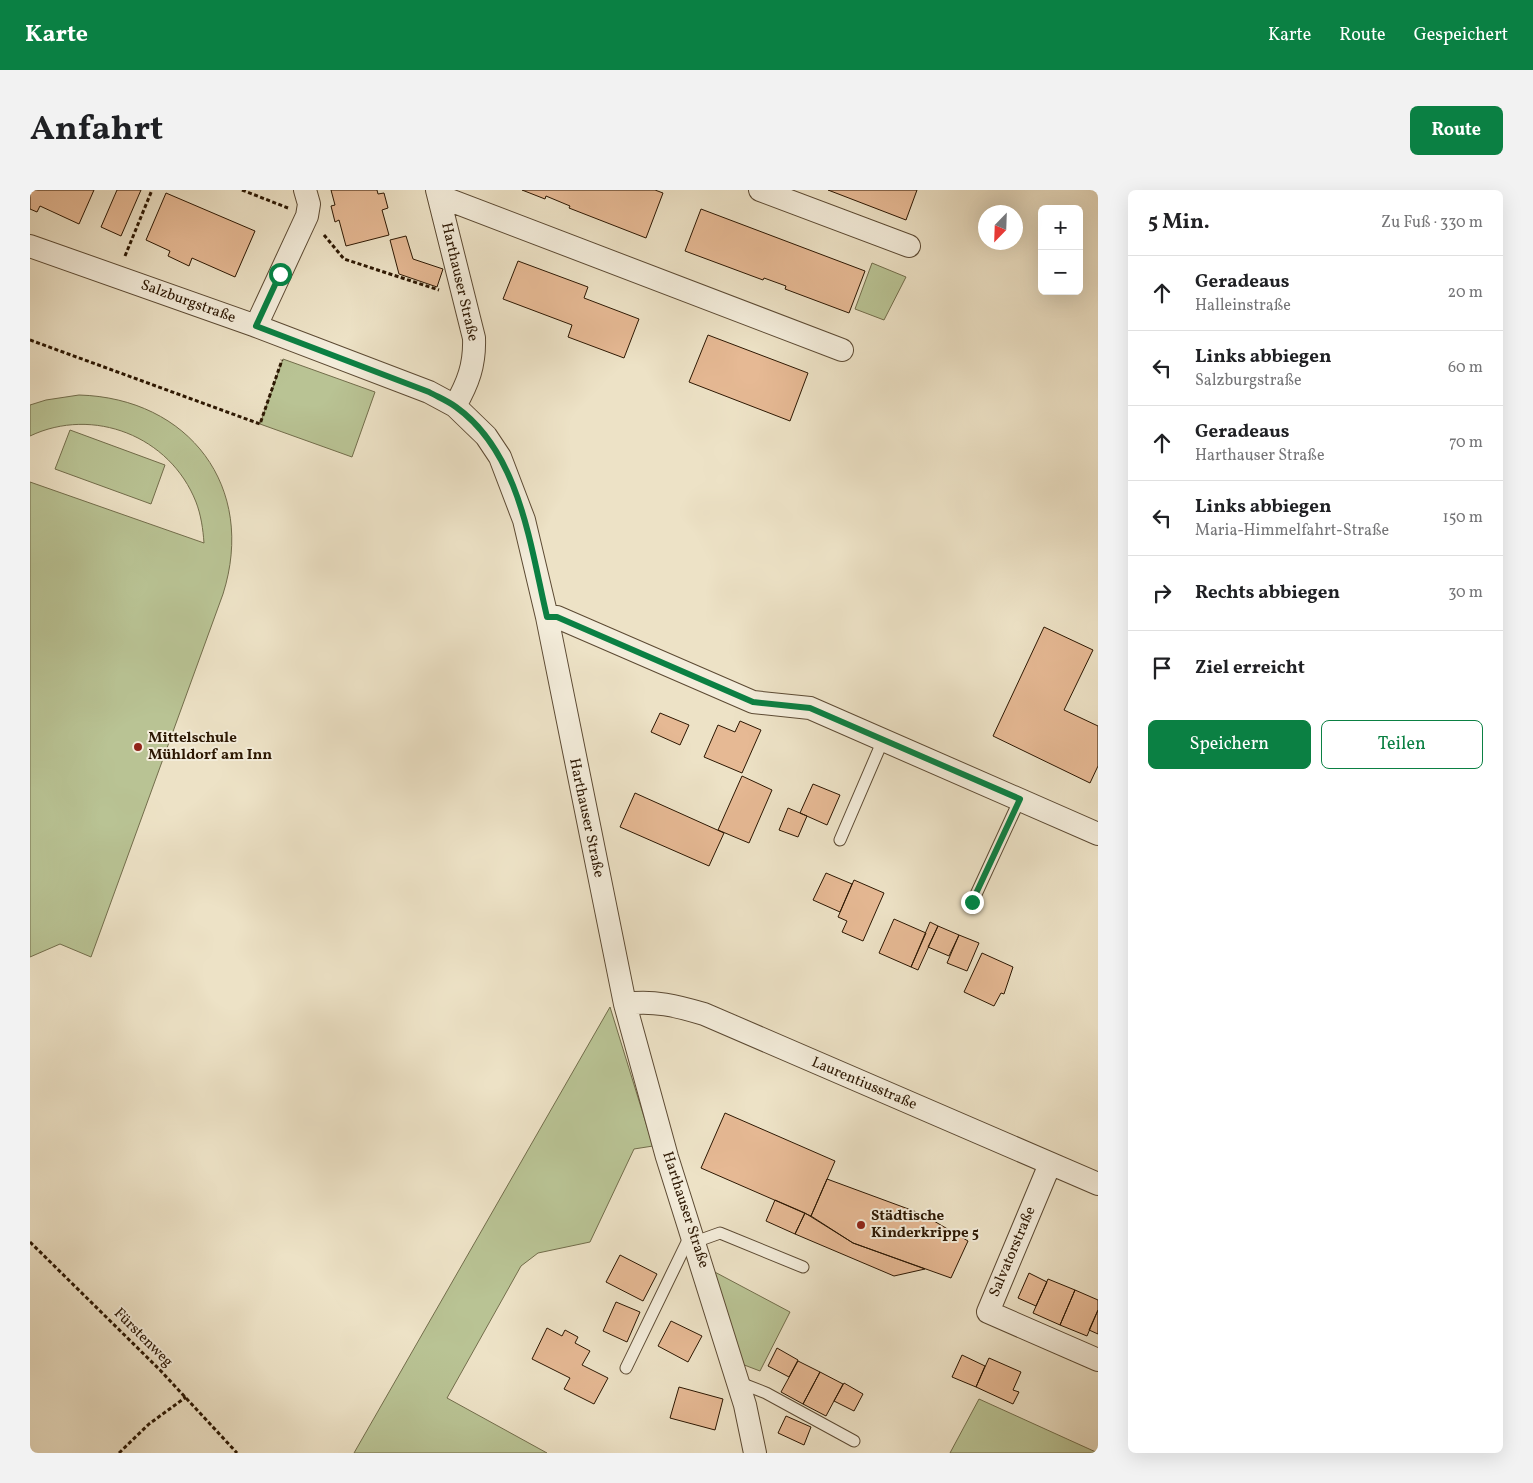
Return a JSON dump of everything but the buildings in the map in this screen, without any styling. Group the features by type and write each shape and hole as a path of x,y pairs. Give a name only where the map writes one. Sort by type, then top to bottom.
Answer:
{"street":[{"path":"256,326 307,216 309,204 305,190"},
{"path":"760,190 909,246"},
{"name":"Harthauser Straße","path":"438,193 474,338 475,356 467,384 455,406 486,436 500,457 524,520 547,617 625,1004 667,1157 694,1237 738,1382 755,1453"},
{"name":"Harthauser Straße","path":"438,193 842,350"},
{"name":"Salzburgstraße","path":"30,246 256,326 402,381 455,406"},
{"path":"547,617 557,617 753,702 810,708 1098,834"},
{"name":"Laurentiusstraße","path":"625,1004 639,1002 666,1003 704,1014 1098,1184"},
{"name":"Salvatorstraße","path":"1050,1164 988,1312 1098,1360"}],"lane":[{"path":"840,840 883,740"},
{"path":"972,902 1020,799"},
{"path":"626,1368 694,1237 720,1233 803,1267"},
{"path":"738,1382 766,1393 854,1441"}],"path":[{"path":"125,256 152,190"},
{"path":"242,190 307,216 344,258 464,299"},
{"path":"30,340 260,424 283,359"},
{"name":"Fürstenweg","path":"30,1242 186,1397 237,1453"},
{"path":"119,1453 149,1424 186,1397"}],"green space":[{"path":"872,263 906,277 884,320 855,309"},
{"path":"283,359 375,392 352,457 260,424"},
{"path":"79,395 118,400 153,412 182,431 205,456 221,485 230,518 231,555 223,594 91,957 60,944 30,957 30,482 204,543 198,507 184,479 168,460 149,444 127,433 103,426 79,424 54,428 30,436 30,405 46,400"},
{"path":"70,430 165,465 151,504 55,469"},
{"path":"610,1007 653,1146 634,1149 590,1242 538,1253 521,1266 447,1398 547,1453 354,1453"},
{"path":"711,1270 790,1312 760,1371 739,1363"},
{"path":"979,1399 1098,1453 950,1453"}],"place":[{"name":"Mittelschule Mühldorf am Inn","path":"138,747"},
{"name":"Städtische Kinderkrippe 5","path":"861,1225"}],"route":[{"path":"280,274 256,326 429,392 455,406 486,436 500,457 524,520 547,617 557,617 753,702 810,708 1020,799 972,902"}]}
